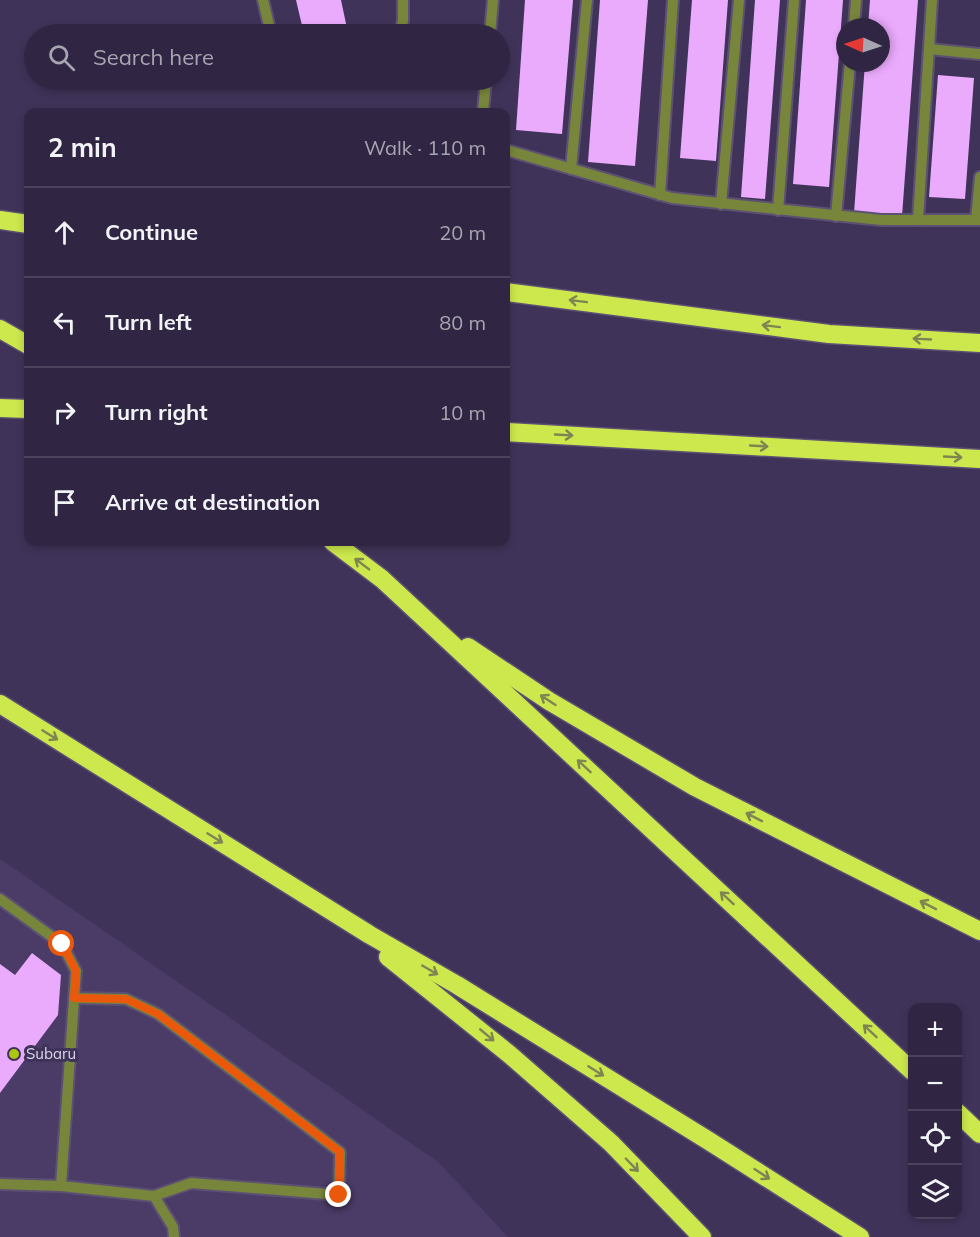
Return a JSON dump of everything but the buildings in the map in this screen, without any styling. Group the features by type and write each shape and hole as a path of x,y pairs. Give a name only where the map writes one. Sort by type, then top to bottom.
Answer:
{"highway":[{"path":"0,220 24,223"},
{"path":"510,293 829,334 980,343"},
{"path":"0,329 24,343"},
{"path":"0,408 24,409"},
{"path":"510,432 980,459"},
{"path":"338,546 465,645 549,701 695,787 980,931"},
{"path":"382,579 908,1067"},
{"path":"0,704 290,885 528,1029 860,1237"},
{"path":"290,885 424,984 509,1054 611,1143 702,1237"},
{"path":"962,1118 980,1134"}],"lane":[{"path":"263,0 269,24"},
{"path":"402,24 403,0"},
{"path":"491,24 493,0"},
{"path":"571,169 587,0"},
{"path":"660,195 673,0"},
{"path":"721,204 739,0"},
{"path":"778,210 794,0"},
{"path":"855,18 856,0"},
{"path":"918,220 932,0"},
{"path":"929,49 980,54"},
{"path":"836,216 849,72"},
{"path":"483,108 485,90"},
{"path":"510,151 660,195 721,204 881,220 978,220 980,177"},
{"path":"0,899 62,944 76,971 61,1186"},
{"path":"0,1184 61,1186 154,1196 191,1183 339,1195 340,1152 158,1014 126,999 74,998"},
{"path":"154,1196 173,1227 174,1237"}],"shaded area":[{"path":"0,859 438,1162 508,1237 0,1237"}],"place":[{"name":"Subaru","path":"14,1054"}],"route":[{"path":"62,944 76,971 74,998 126,999 158,1014 340,1152 339,1195"}]}
